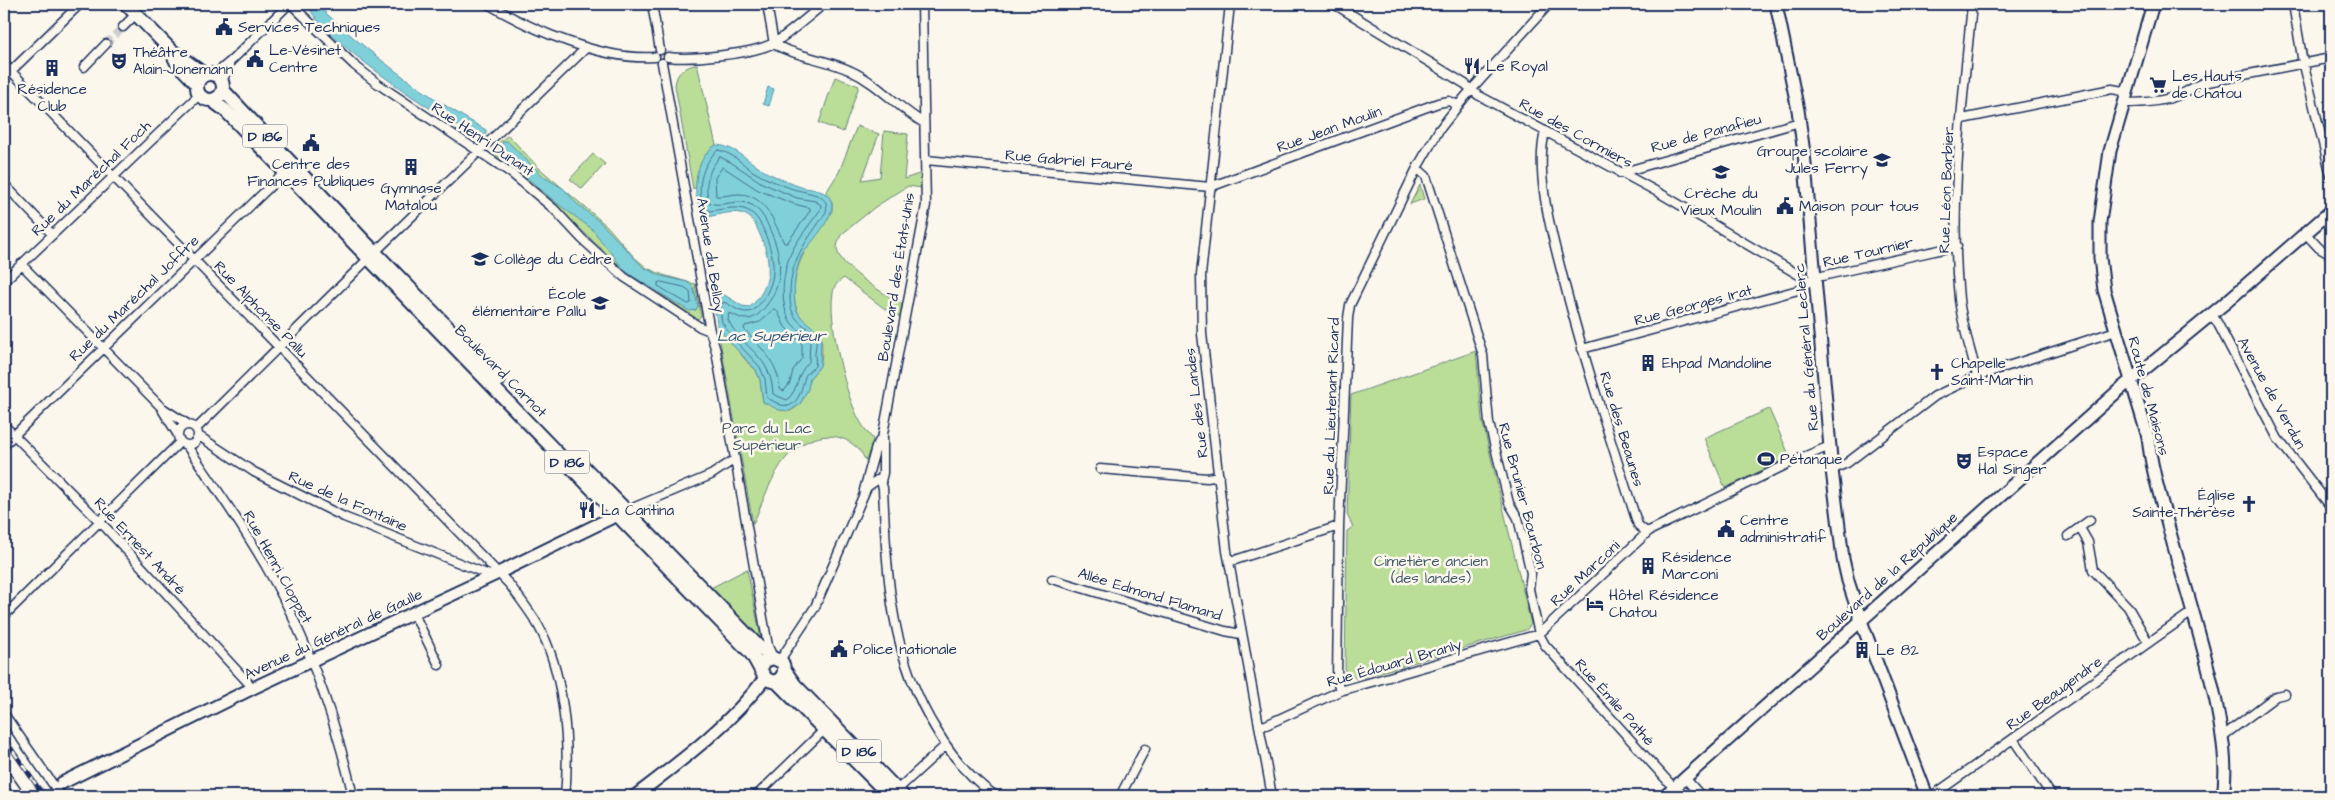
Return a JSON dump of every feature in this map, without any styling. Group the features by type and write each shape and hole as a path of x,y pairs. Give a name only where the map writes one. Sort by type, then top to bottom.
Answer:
{"main road":[{"name":"Boulevard Carnot","path":"126,4 171,50 210,83 371,256 622,513 760,648 778,662 795,685 897,794"},
{"name":"Boulevard Carnot","path":"210,83 217,99 213,100 371,256"},
{"name":"Boulevard Carnot","path":"622,513 750,651 767,676 825,729"},
{"path":"765,660 778,662 781,678 767,676 765,660"},
{"name":"D 186","path":"825,729 897,794"}],"street":[{"path":"4,78 80,4"},
{"path":"210,83 290,4"},
{"name":"Rue Henri Dunant","path":"290,4 354,65 378,84 481,151 532,190 624,277 692,322 710,330"},
{"path":"488,4 521,21 586,48 643,58 655,57"},
{"path":"652,4 660,50"},
{"path":"767,4 774,44"},
{"path":"665,60 666,51 660,50 656,52 657,62 729,53 774,44 824,4"},
{"name":"Boulevard des États-Unis","path":"778,662 815,607 846,540 867,486 879,481 883,473 883,434 926,205 922,4"},
{"name":"Rue des Landes","path":"1230,4 1201,275 1200,304 1229,562 1272,796"},
{"name":"Rue des Cormiers","path":"1334,4 1545,132 1702,217 1812,280"},
{"name":"Rue du Lieutenant Ricard","path":"1340,691 1337,680 1340,526 1348,312 1354,296 1417,168 1439,130 1458,105 1549,4"},
{"name":"Rue du Général Leclerc","path":"1776,4 1800,122 1812,280 1843,559 1861,620 1927,796"},
{"name":"Rue Léon Barbier","path":"1972,4 1958,180 1957,246 1960,302 1977,376"},
{"name":"Route de Maisons","path":"2153,4 2110,151 2100,222 2100,258 2104,290 2148,437 2150,455 2161,500 2201,640 2223,736 2226,761 2224,796"},
{"path":"2293,4 2304,64 2331,176"},
{"path":"123,27 136,14"},
{"path":"84,67 106,44"},
{"path":"774,44 784,49 826,60 853,72 874,84 912,116 924,123"},
{"path":"182,441 195,444 195,430 586,48"},
{"path":"1962,119 2112,89 2126,97 2146,102 2180,95 2190,87 2203,83 2331,58"},
{"name":"Avenue du Belloy","path":"665,60 710,330 716,352 768,646 778,662"},
{"name":"Rue Alphonse Pallu","path":"4,64 496,574 538,626 556,674 566,744 565,796"},
{"name":"Rue du Maréchal Foch","path":"4,281 210,83"},
{"name":"Rue Jean Moulin","path":"1210,187 1438,103 1449,101 1458,105"},
{"name":"Rue de Panafieu","path":"1620,173 1800,122"},
{"name":"Rue des Beaunes","path":"1545,132 1542,155 1548,215 1582,349 1638,525 1645,531 1649,531"},
{"name":"Rue Gabriel Fauré","path":"926,160 1210,187"},
{"name":"Rue Brunier Bourbon","path":"1417,168 1426,176 1480,345 1490,423 1509,503 1518,518 1531,573 1529,590 1539,634"},
{"name":"Rue du Maréchal Joffre","path":"4,445 284,172"},
{"path":"4,184 52,234"},
{"name":"Boulevard de la République","path":"1665,796 1997,497 2331,211"},
{"path":"2306,234 2319,248 2331,255"},
{"name":"Rue Tournier","path":"1812,280 1957,246"},
{"name":"Rue Henri Cloppet","path":"21,264 161,407 195,430"},
{"name":"Rue Georges Irat","path":"1582,349 1798,290 1812,280"},
{"name":"Avenue de Verdun","path":"2211,314 2217,322 2278,439 2331,507"},
{"path":"1832,470 1847,463 1925,402 1977,376 2116,331"},
{"name":"Rue Henri Cloppet","path":"161,407 182,441 218,491 267,570 293,619 311,660 334,722 353,796"},
{"name":"Rue Ernest André","path":"4,425 100,522 253,688"},
{"path":"4,616 182,441 181,427 195,430"},
{"name":"Rue de la Fontaine","path":"195,430 254,472 336,513 496,574"},
{"name":"Boulevard des États-Unis","path":"862,496 868,468 876,446 883,434"},
{"path":"1649,531 1796,460 1830,446"},
{"path":"622,513 711,475 735,459"},
{"path":"868,468 868,475 879,481 883,488 885,554 895,627 916,693 946,745 965,768 996,796"},
{"path":"1100,469 1207,478 1219,476"},
{"name":"Avenue du Général de Gaulle","path":"62,783 311,660 622,513"},
{"path":"2068,536 2090,520"},
{"path":"1229,562 1340,526"},
{"path":"2080,528 2088,542 2093,570 2128,607 2148,642"},
{"name":"Rue Marconi","path":"1539,634 1649,531"},
{"name":"Allée Edmond Flamand","path":"1052,579 1225,631 1241,634"},
{"path":"414,612 439,665"},
{"name":"Rue Beaugendre","path":"1932,796 2192,612"},
{"name":"Rue Édouard Branly","path":"1259,726 1266,725 1340,691 1539,634"},
{"name":"Rue Émile Pathé","path":"1539,634 1545,645 1674,788"},
{"path":"636,796 709,736 751,697 767,676"},
{"path":"2223,736 2276,696 2285,694"},
{"path":"4,714 61,796"},
{"path":"756,796 825,729"},
{"path":"2013,739 2052,796"},
{"path":"897,794 946,745"},
{"path":"1120,796 1145,749"},
{"path":"4,773 20,796"},
{"path":"1685,778 1701,796"}],"green space":[{"path":"697,64 716,145 698,171 696,187 693,189 675,85 679,73"},
{"path":"835,77 859,86 843,132 819,123"},
{"name":"Parc du Lac Supérieur","path":"857,126 879,134 862,180 880,177 884,131 908,134 904,179 922,173 922,188 908,186 875,207 841,235 837,248 838,253 848,267 877,289 902,303 900,317 885,309 844,278 837,284 834,290 832,304 834,333 845,382 857,415 873,439 866,461 857,447 837,437 819,437 801,445 786,458 776,472 753,524 717,324 748,363 756,370 760,380 763,402 790,411 799,405 804,397 809,379 820,364 822,347 821,336 803,320 796,308 794,285 799,263 805,251 832,211 832,203 825,194 839,172"},
{"path":"508,135 539,168 607,226 634,257 647,268 663,275 695,284 701,316 698,319 695,318 619,265 532,184 493,153 494,147"},
{"path":"593,154 605,164 582,189 570,179"},
{"path":"1420,185 1424,199 1410,204"},
{"name":"Cimetière ancien (des landes)","path":"1476,351 1482,420 1531,624 1526,630 1357,679 1345,671 1347,531 1353,527 1347,515 1351,395"},
{"path":"1769,409 1790,457 1725,488 1704,438"},
{"path":"747,569 762,643 709,589"}],"water":[{"path":"308,4 316,4 376,56 419,88 486,130 486,134 477,137 466,131 378,73 332,35 316,18"},
{"path":"768,87 774,89 769,106 763,104"},
{"path":"503,141 507,141 544,177 564,189 576,203 600,222 643,267 661,276 687,282 693,287 698,306 696,310 689,311 626,272 592,229 554,201 503,157 502,154 506,150 502,145"},
{"name":"Lac Supérieur","path":"716,145 731,149 772,175 797,186 823,192 831,200 832,208 829,216 802,255 794,289 798,312 821,336 820,366 810,378 808,389 800,404 790,411 779,410 763,402 760,380 756,370 727,339 717,324 715,309 718,298 723,294 742,306 750,307 763,291 768,274 768,265 765,246 755,224 749,217 742,213 732,212 707,217 697,200 696,179 698,169 709,151"}],"tunnel":[{"path":"106,44 123,27"},
{"path":"35,796 62,783"}],"railway":[{"path":"4,738 44,796"}],"place":[{"name":"Services Techniques","path":"224,27"},
{"name":"Le-Vésinet Centre","path":"255,59"},
{"name":"Théâtre Alain-Jonemann","path":"119,61"},
{"name":"Le Royal","path":"1472,66"},
{"name":"Résidence Club","path":"52,68"},
{"name":"Les Hauts de Chatou","path":"2158,85"},
{"name":"Centre des Finances Publiques","path":"311,143"},
{"name":"Groupe scolaire Jules Ferry","path":"1882,160"},
{"name":"Gymnase Matalou","path":"411,167"},
{"name":"Crèche du Vieux Moulin","path":"1721,172"},
{"name":"Maison pour tous","path":"1785,206"},
{"name":"Collège du Cèdre","path":"480,259"},
{"name":"École élémentaire Pallu","path":"600,303"},
{"name":"Ehpad Mandoline","path":"1648,363"},
{"name":"Chapelle Saint-Martin","path":"1937,372"},
{"name":"Pétanque","path":"1766,459"},
{"name":"Espace Hal Singer","path":"1964,461"},
{"name":"Église Sainte-Thérèse","path":"2249,504"},
{"name":"La Cantina","path":"587,510"},
{"name":"Centre administratif","path":"1726,529"},
{"name":"Résidence Marconi","path":"1648,566"},
{"name":"Hôtel Résidence Chatou","path":"1595,604"},
{"name":"Police nationale","path":"839,649"},
{"name":"Le 82","path":"1862,650"}]}
